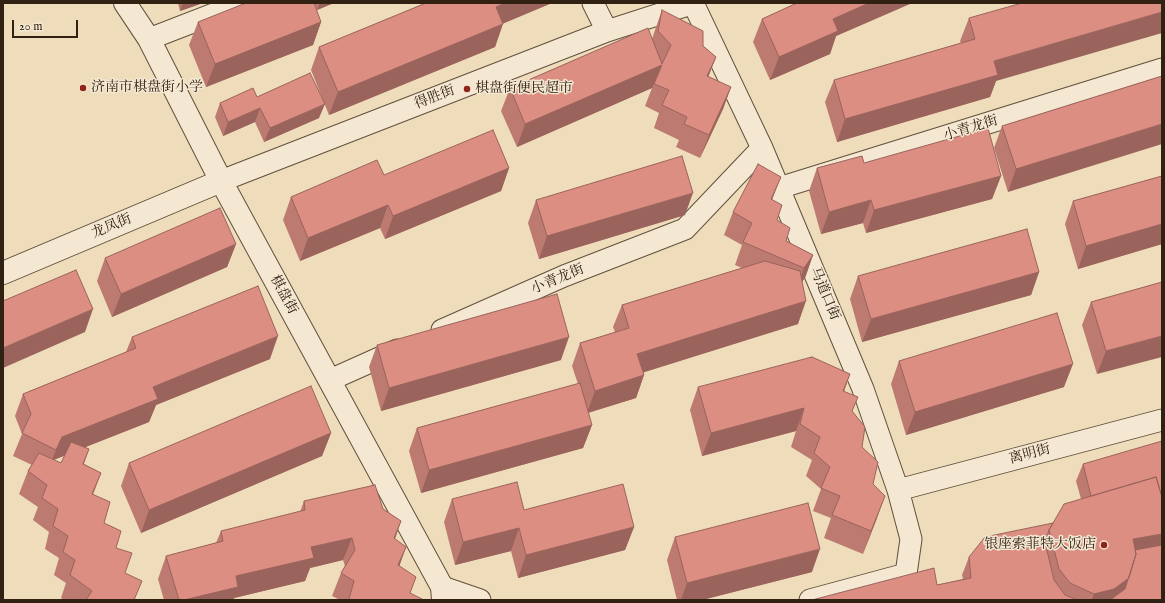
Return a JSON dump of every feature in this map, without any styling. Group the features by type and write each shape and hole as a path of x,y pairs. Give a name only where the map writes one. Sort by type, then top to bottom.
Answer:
{"street":[{"name":"棋盘街","path":"125,3 148,39 221,181 330,380 442,594"},
{"path":"148,39 242,3"},
{"path":"593,3 607,32"},
{"name":"得胜街","path":"221,181 607,32 694,3"},
{"name":"马道口街","path":"694,3 762,148 863,389 898,490 911,539 906,574 810,600"},
{"name":"小青龙街","path":"779,188 1162,70"},
{"name":"小青龙街","path":"330,380 564,276 685,229 762,148"},
{"name":"龙凤街","path":"3,273 221,181"},
{"name":"离明街","path":"898,490 1162,420"},
{"path":"442,594 480,600"}],"building":[{"path":"246,3 314,3 321,22 215,64 198,22"},
{"path":"426,3 505,3 496,7 503,24 338,92 319,47"},
{"path":"797,3 869,3 833,19 838,31 779,57 762,19"},
{"path":"1022,3 1162,3 1162,12 994,61 998,75 845,119 834,80 975,39 969,18"},
{"path":"662,10 703,31 703,46 716,57 707,76 731,87 709,135 684,124 687,117 662,105 669,90 654,84 662,65 525,124 510,88 648,28 662,64 671,45 658,31"},
{"path":"310,73 325,104 270,128 260,108 228,122 220,103 253,88 257,97"},
{"path":"1162,76 1162,124 1016,169 1002,126"},
{"path":"988,128 1001,176 874,210 871,200 829,212 817,168 862,156 864,163"},
{"path":"493,130 509,168 393,216 388,205 308,238 291,197 377,160 384,175"},
{"path":"682,156 693,193 547,236 536,200"},
{"path":"758,164 781,177 771,199 782,205 777,220 790,228 786,241 813,255 804,268 743,242 752,223 733,212"},
{"path":"1162,176 1162,224 1086,246 1073,201"},
{"path":"220,208 236,244 121,294 105,258"},
{"path":"1027,229 1039,272 871,319 858,276"},
{"path":"765,261 800,271 806,301 637,354 644,375 595,391 580,343 629,328 622,305"},
{"path":"76,270 93,309 3,348 3,301"},
{"path":"1162,282 1162,336 1106,351 1091,302"},
{"path":"258,286 278,336 153,387 158,399 62,437 56,450 22,433 31,414 23,394 136,348 132,337"},
{"path":"557,294 569,337 389,388 377,345"},
{"path":"1057,313 1073,364 915,412 899,361"},
{"path":"812,357 850,374 843,391 858,397 852,411 865,427 862,447 878,462 873,484 885,496 871,531 832,515 840,496 821,488 830,467 814,453 820,437 800,424 804,408 711,433 698,387"},
{"path":"580,383 592,425 429,470 417,428"},
{"path":"311,386 331,433 149,510 129,463"},
{"path":"1162,441 1162,497 1156,477 1091,496 1083,464"},
{"path":"71,442 89,449 83,464 101,473 92,494 110,502 104,523 121,531 116,548 132,553 125,573 142,581 134,600 86,600 92,591 70,575 75,560 63,552 68,536 53,526 58,509 42,498 47,485 28,471 39,453 61,463"},
{"name":"银座索菲特大饭店","path":"1156,477 1162,497 1162,534 1133,539 1136,554 1129,578 1114,589 1094,594 1070,583 1059,569 1049,530 1064,504"},
{"path":"517,482 524,510 623,484 634,527 526,555 519,528 463,542 452,499"},
{"path":"375,485 383,509 401,521 394,538 406,547 398,565 416,577 410,593 424,600 349,599 354,581 341,573 355,550 352,538 311,547 314,558 236,576 238,587 179,600 166,556 223,541 221,531 305,510 304,501"},
{"path":"808,503 820,549 687,583 675,537"},
{"path":"1053,523 1045,542 1054,580 1065,595 1078,600 812,600 934,568 937,585 971,578 969,557 985,537"},
{"path":"1162,545 1162,600 1110,600 1125,589 1136,554 1135,550"}],"place":[{"name":"济南市棋盘街小学","path":"83,88"},
{"name":"棋盘街便民超市","path":"467,89"},
{"name":"银座索菲特大饭店","path":"1104,545"}]}
